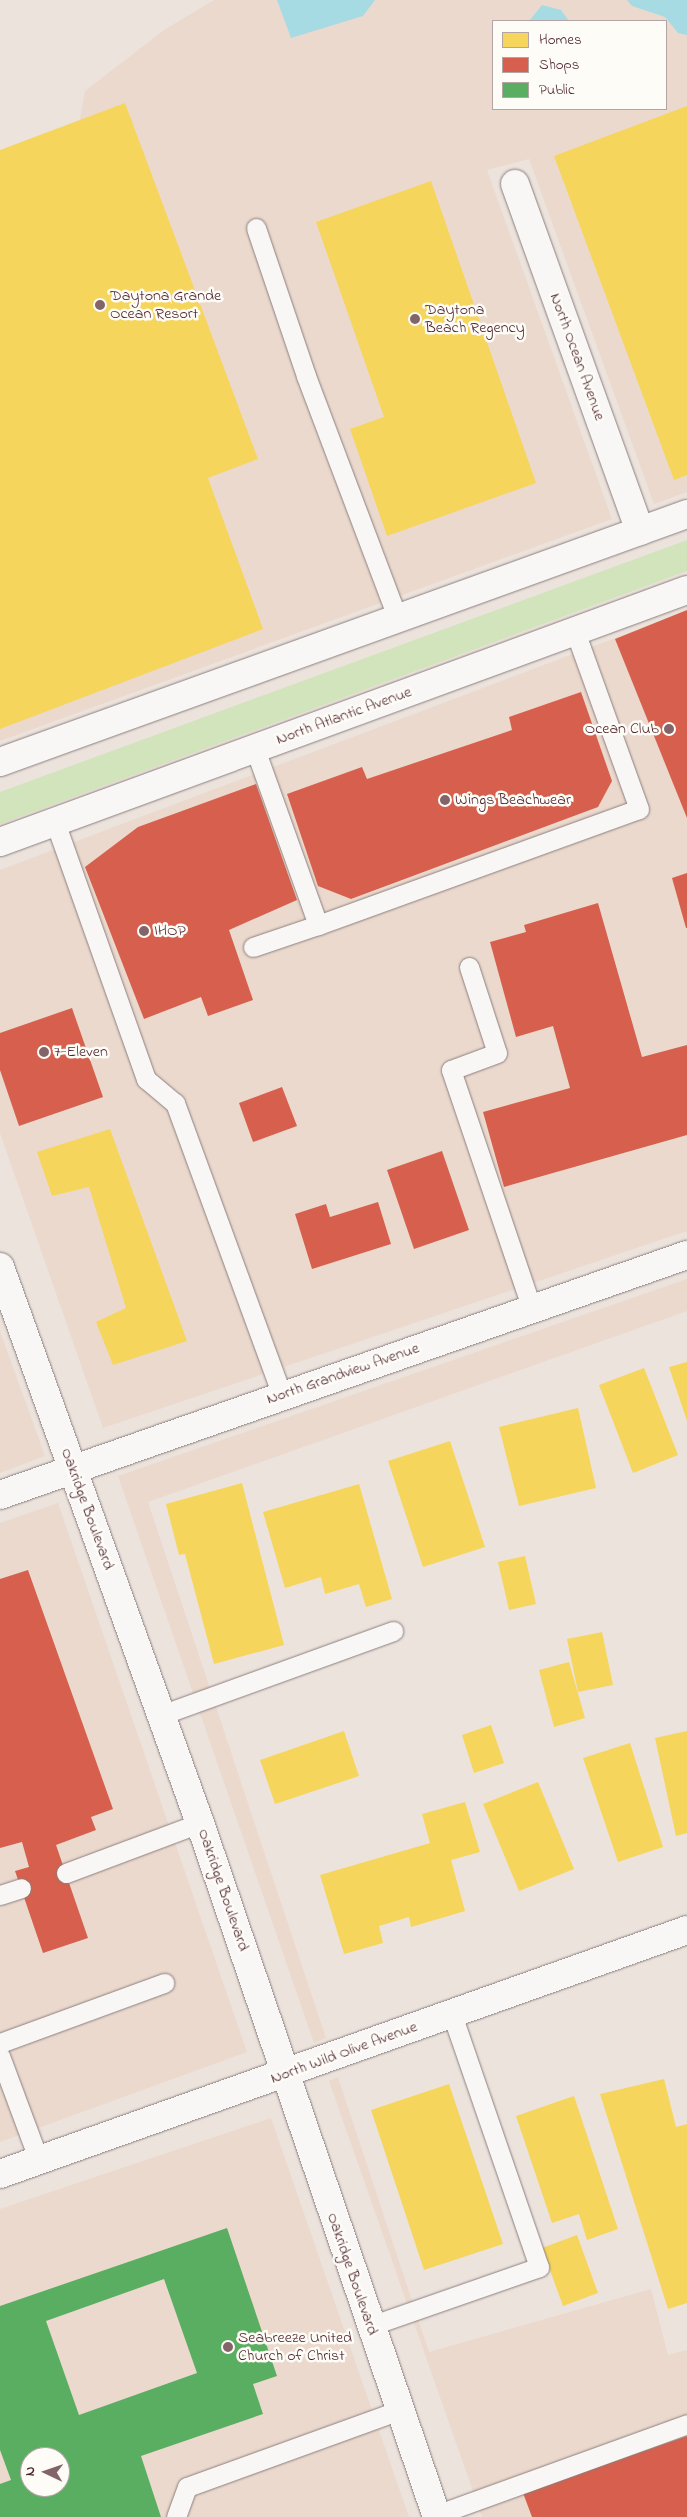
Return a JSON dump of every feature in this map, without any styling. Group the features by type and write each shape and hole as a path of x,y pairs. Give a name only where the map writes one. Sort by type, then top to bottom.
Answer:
{"main road":[{"name":"North Ocean Avenue","path":"515,184 640,531"},
{"path":"0,762 687,514"},
{"name":"North Atlantic Avenue","path":"0,842 687,590"},
{"name":"North Grandview Avenue","path":"0,1495 687,1255"},
{"name":"Oakridge Boulevard","path":"0,1267 200,1823 370,2326 437,2516"},
{"name":"North Wild Olive Avenue","path":"0,2174 687,1930"}],"lane":[{"path":"256,228 398,619"},
{"path":"253,947 639,808 576,631"},
{"path":"255,748 318,924"},
{"path":"54,822 146,1079 175,1103 282,1396"},
{"path":"469,967 498,1053 451,1070 532,1309"},
{"path":"161,1714 393,1631"},
{"path":"66,1873 200,1823"},
{"path":"0,1895 21,1888"},
{"path":"0,2043 164,1983"},
{"path":"370,2326 539,2267 452,2015"},
{"path":"0,2056 39,2161"},
{"path":"176,2517 187,2487 400,2410"},
{"path":"437,2516 687,2424"}],"shaded area":[{"path":"214,0 687,0 687,492 654,504 529,159 487,170 612,519 0,741 0,177 79,124 85,91 164,30"},
{"path":"687,611 687,1231 103,1428 0,1133 0,870"},
{"path":"687,1279 687,1311 148,1502 326,2038 314,2043 118,1476"},
{"path":"0,1331 45,1456 0,1473"},
{"path":"58,1503 247,2052 0,2142 0,1523"},
{"path":"338,2077 429,2352 651,2289 668,2355 687,2350 687,2517 482,2517 329,2081"},
{"path":"271,2118 409,2517 0,2517 0,2209"}],"green space":[{"path":"687,540 687,571 0,824 0,792"}],"water":[{"path":"277,0 375,0 363,16 291,38"},
{"path":"627,0 687,0 687,35 678,33 665,17 632,6"},
{"path":"542,5 561,10 568,20 530,20"}],"building: Homes":[{"name":"Daytona Grande Ocean Resort","path":"125,103 258,459 208,478 263,629 0,729 0,150"},
{"path":"687,106 687,475 674,480 554,156"},
{"name":"Daytona Beach Regency","path":"431,181 536,483 387,536 350,429 384,417 316,222"},
{"path":"110,1129 187,1341 113,1365 96,1322 126,1308 89,1187 52,1196 37,1152"},
{"path":"687,1362 687,1421 669,1367"},
{"path":"644,1368 678,1455 633,1473 599,1385"},
{"path":"578,1408 596,1488 519,1506 499,1427"},
{"path":"450,1441 485,1547 423,1567 388,1461"},
{"path":"242,1483 284,1645 214,1664 185,1554 179,1555 166,1504"},
{"path":"359,1484 392,1599 366,1607 359,1584 325,1594 321,1577 285,1588 263,1512"},
{"path":"525,1556 536,1604 509,1610 498,1562"},
{"path":"602,1632 613,1685 578,1692 567,1639"},
{"path":"569,1662 585,1718 554,1727 539,1670"},
{"path":"491,1725 504,1763 474,1773 462,1735"},
{"path":"344,1731 359,1776 275,1804 260,1760"},
{"path":"687,1731 687,1833 676,1836 655,1738"},
{"path":"630,1743 663,1847 618,1862 583,1758"},
{"path":"538,1782 574,1869 519,1891 483,1804"},
{"path":"465,1802 480,1852 451,1860 465,1911 411,1927 409,1917 379,1926 383,1943 344,1954 320,1875 430,1843 422,1814"},
{"path":"664,2079 676,2127 687,2124 687,2303 668,2309 600,2094"},
{"path":"449,2084 503,2244 424,2270 371,2110"},
{"path":"574,2096 618,2229 587,2240 579,2214 552,2223 516,2116"},
{"path":"577,2235 598,2293 563,2306 542,2248"}],"building: Shops":[{"name":"Ocean Club","path":"687,610 687,818 615,639"},
{"name":"Wings Beachwear","path":"581,692 612,781 598,807 351,899 318,886 287,794 362,767 367,779 512,730 509,717"},
{"path":"256,784 297,900 229,930 253,1000 208,1016 201,997 144,1019 85,867 138,827"},
{"path":"687,873 687,928 686,928 672,878"},
{"path":"598,903 642,1057 687,1045 687,1135 504,1187 483,1112 570,1088 553,1026 516,1037 490,942 526,932 524,925"},
{"name":"7-Eleven","path":"72,1008 103,1097 19,1126 0,1070 0,1033"},
{"path":"282,1087 297,1126 253,1142 239,1103"},
{"path":"442,1151 469,1230 414,1249 387,1170"},
{"path":"378,1202 391,1244 312,1269 295,1214 326,1204 330,1217"},
{"path":"28,1570 113,1809 91,1817 96,1830 56,1845 88,1938 43,1953 15,1871 29,1867 22,1842 0,1848 0,1579"},
{"path":"687,2436 687,2517 532,2517 523,2493"}],"building: Public":[{"name":"Seabreeze United Church of Christ","path":"227,2228 277,2376 253,2384 263,2414 141,2456 161,2517 0,2517 0,2484 11,2480 0,2450 0,2306","holes":["164,2279 197,2373 79,2415 46,2321"]}],"place":[{"name":"Daytona Grande Ocean Resort","path":"100,305"},
{"name":"Daytona Beach Regency","path":"415,319"},
{"name":"Ocean Club","path":"669,729"},
{"name":"Wings Beachwear","path":"445,800"},
{"name":"IHOP","path":"144,931"},
{"name":"7-Eleven","path":"44,1052"},
{"name":"Seabreeze United Church of Christ","path":"228,2347"}]}
